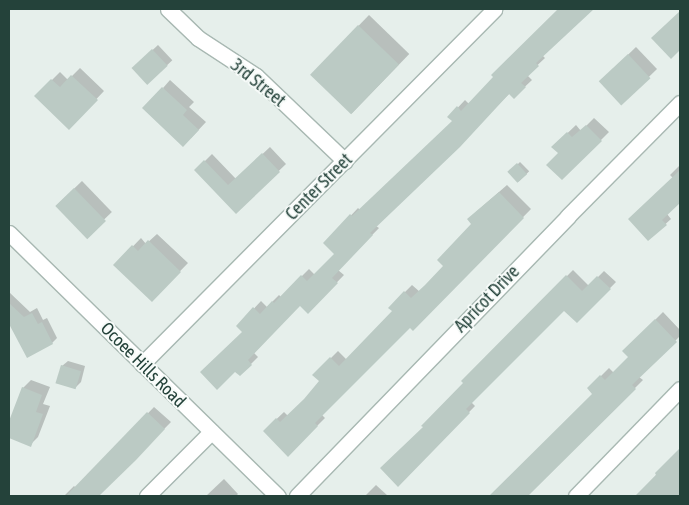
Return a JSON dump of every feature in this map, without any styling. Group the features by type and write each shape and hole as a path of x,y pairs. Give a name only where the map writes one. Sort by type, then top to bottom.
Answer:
{"street":[{"name":"3rd Street","path":"168,9 198,38 256,76 344,161"},
{"name":"Center Street","path":"142,364 344,161 486,12"},
{"name":"Apricot Drive","path":"297,496 680,103"},
{"name":"Ocoee Hills Road","path":"9,233 278,496"},
{"path":"576,496 680,389"},
{"path":"147,496 211,432"}],"building":[{"path":"558,9 594,9 536,63 539,66 521,83 526,87 514,99 509,94 460,147 370,233 373,235 332,278 338,283 308,314 300,306 248,360 252,365 240,376 235,372 217,390 200,372 242,332 236,326 253,307 260,314 272,301 274,303 301,275 307,281 334,254 323,243 350,214 352,216 452,121 447,117 457,106 461,111 493,77 491,75"},
{"path":"680,11 680,50 671,59 651,38"},
{"path":"358,25 399,65 351,114 310,75"},
{"path":"152,49 168,66 147,85 132,68"},
{"path":"628,54 651,78 621,105 599,81"},
{"path":"71,75 98,100 69,130 34,96 51,79 60,87"},
{"path":"162,87 187,110 183,115 199,130 183,147 142,108"},
{"path":"586,125 602,141 562,180 546,165 558,153 551,147 567,132 572,137"},
{"path":"262,153 280,172 236,214 194,170 204,160 228,185"},
{"path":"517,163 527,174 517,183 507,172"},
{"path":"680,170 680,203 662,220 667,225 648,241 628,219"},
{"path":"74,188 106,221 87,239 55,206"},
{"path":"499,192 524,218 413,331 410,328 315,423 318,426 288,457 263,431 276,418 280,422 304,399 319,381 312,375 330,357 339,366 392,311 388,308 404,291 411,298 425,285 443,266 437,260 471,224 467,219"},
{"path":"148,240 181,272 152,302 113,265 132,245 138,251"},
{"path":"566,275 582,291 597,276 611,289 577,323 564,311 466,409 470,413 398,487 380,468 423,427 421,426 463,383 461,381"},
{"path":"9,303 24,317 32,313 38,324 42,322 53,344 27,358 9,324"},
{"path":"655,319 677,342 632,385 636,389 528,496 489,496 592,394 587,388 600,375 605,380 628,357 622,351"},
{"path":"61,365 81,371 76,389 55,383"},
{"path":"22,387 42,395 36,412 43,414 31,447 9,438 9,421"},
{"path":"147,412 165,429 136,460 99,496 66,496"},
{"path":"680,448 680,496 635,496 656,475 655,473"}]}
